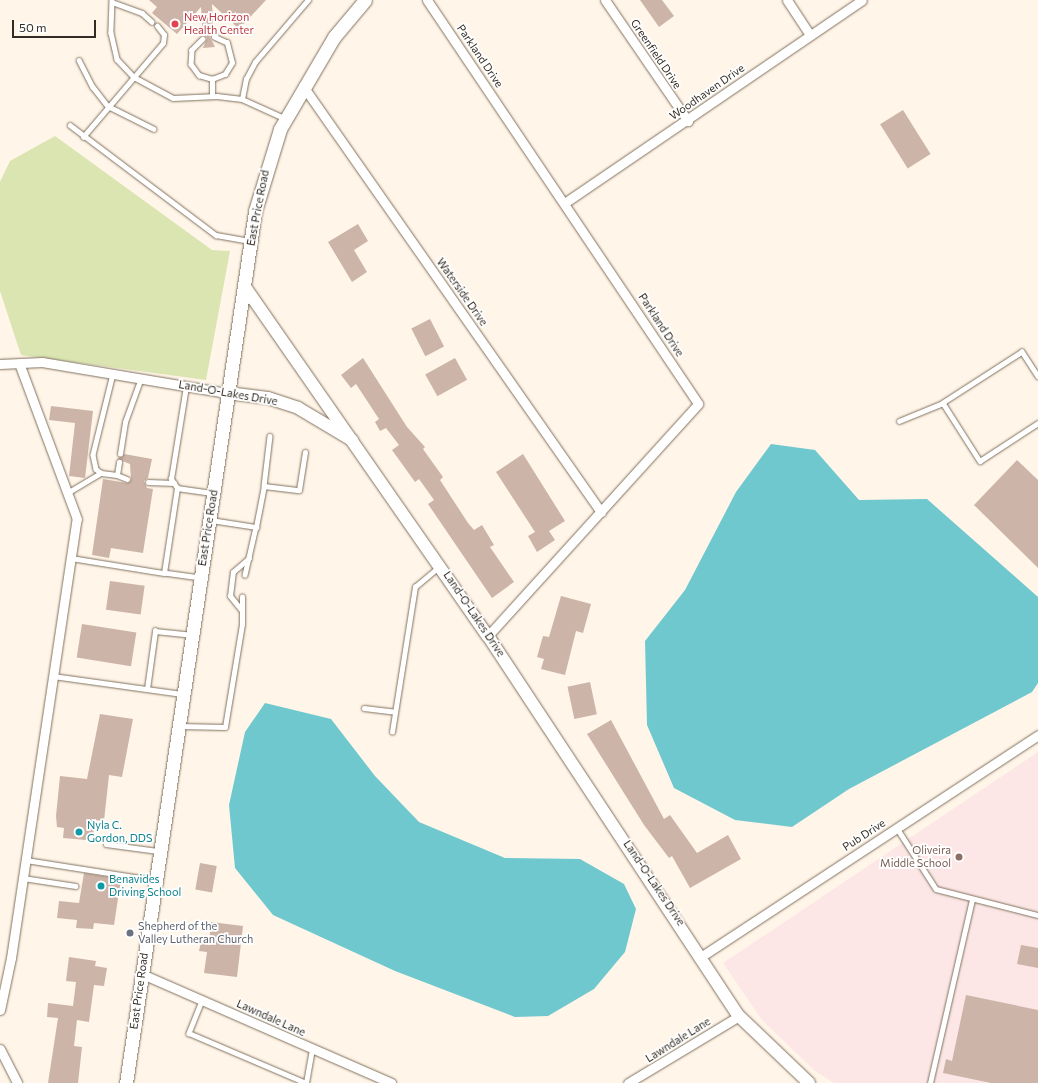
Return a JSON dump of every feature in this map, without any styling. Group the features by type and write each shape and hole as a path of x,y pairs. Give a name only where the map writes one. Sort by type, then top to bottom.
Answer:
{"main road":[{"name":"East Price Road","path":"126,1083 251,241 267,163 285,119 303,86 334,37 365,0"}],"street":[{"name":"Parkland Drive","path":"427,0 566,202 698,404 488,636"},
{"name":"Greenfield Drive","path":"605,0 688,121"},
{"path":"787,0 810,35"},
{"name":"Woodhaven Drive","path":"566,202 688,121 862,0"},
{"name":"Waterside Drive","path":"303,86 601,512"},
{"path":"245,287 357,443"},
{"name":"Land-O-Lakes Drive","path":"0,364 42,362 228,393 268,398 298,408 357,443 702,956 739,1016 809,1083"},
{"path":"0,1010 26,860 77,518 69,492 20,363"},
{"name":"Pub Drive","path":"702,956 1038,734"},
{"name":"Lawndale Lane","path":"142,974 391,1083"},
{"name":"Lawndale Lane","path":"628,1083 641,1080 739,1016"},
{"path":"0,1049 17,1083"}],"lane":[{"path":"242,99 246,79 255,62 308,0"},
{"path":"152,22 142,13 112,1 111,34 117,60 134,77 173,98 212,96 242,99 285,119"},
{"path":"83,137 163,43 164,35 157,26"},
{"path":"203,39 192,50 191,64 199,75 212,79 225,74 232,56 227,43 214,37"},
{"path":"79,60 92,87 108,106 154,128"},
{"path":"212,79 212,96"},
{"path":"70,125 83,137 216,235 251,241"},
{"path":"899,422 943,403 1022,352 1038,377"},
{"path":"113,374 93,455 96,469 101,473 117,475 127,479"},
{"path":"120,454 125,422 141,378"},
{"path":"164,573 177,488 171,479 186,386"},
{"path":"943,403 980,461 1038,423"},
{"path":"245,575 264,486 270,436"},
{"path":"264,486 299,490 305,452"},
{"path":"117,475 119,462"},
{"path":"69,492 101,473"},
{"path":"148,482 174,483"},
{"path":"177,488 213,493"},
{"path":"209,520 256,527"},
{"path":"71,558 200,578"},
{"path":"242,611 230,596 233,572 249,558"},
{"path":"392,732 415,587 440,565"},
{"path":"179,726 225,727 242,611 242,597"},
{"path":"147,689 156,632 192,635"},
{"path":"53,676 183,694"},
{"path":"364,708 395,712"},
{"path":"897,828 936,889 972,900 1038,915"},
{"path":"106,844 160,852"},
{"path":"26,860 156,880"},
{"path":"23,878 75,886"},
{"path":"930,1083 972,900"},
{"path":"202,1001 189,1032 306,1083 312,1048"}],"shaded area":[{"name":"Oliveira Middle School","path":"1038,752 1038,1083 834,1083 815,1071 762,1020 723,963"}],"green space":[{"path":"55,136 212,250 230,251 206,380 21,355 0,291 0,182 10,161"}],"water":[{"path":"771,444 815,450 859,500 927,499 1038,597 1038,683 1032,692 849,789 792,827 735,820 674,788 647,725 645,641 685,590 736,492"},
{"path":"265,703 331,719 375,776 419,822 505,858 580,859 624,884 636,909 625,952 594,989 548,1016 515,1017 395,971 273,915 235,868 229,805 245,732"}],"building":[{"name":"New Horizon Health Center","path":"149,0 266,0 239,29 212,4 214,33 210,37 215,47 203,48 207,38 203,35 201,7 177,34 152,13 157,7"},
{"path":"640,0 662,0 674,16 659,27"},
{"path":"903,110 931,154 908,168 880,124"},
{"path":"358,224 368,241 354,250 367,272 352,282 328,242"},
{"path":"430,319 444,347 425,356 411,329"},
{"path":"363,358 407,427 425,447 423,449 443,477 440,480 468,523 474,530 482,525 494,545 490,547 514,582 492,598 428,504 434,500 419,479 415,482 392,450 399,445 386,428 380,431 375,422 379,419 356,384 351,388 341,375"},
{"path":"455,358 467,380 437,396 425,374"},
{"path":"51,406 93,411 85,478 69,476 75,423 49,420"},
{"path":"124,454 152,459 148,478 144,481 147,488 153,489 143,553 111,548 109,558 92,555 103,479 127,483 131,480 130,464 117,459"},
{"path":"523,454 565,521 549,531 555,540 537,552 528,536 535,532 496,472"},
{"path":"1017,460 1038,480 1038,568 974,505"},
{"path":"110,581 145,586 141,615 106,610"},
{"path":"561,596 591,604 583,633 576,631 565,675 541,669 544,659 537,657 543,636 549,637"},
{"path":"82,624 136,633 131,666 77,658"},
{"path":"590,682 597,714 574,719 568,687"},
{"path":"100,714 133,719 122,777 109,775 104,821 95,820 93,836 87,835 86,840 63,838 64,828 57,827 56,816 60,776 87,779"},
{"path":"611,720 664,819 670,815 697,853 728,835 741,859 690,888 672,856 669,858 644,825 587,734"},
{"path":"200,863 217,866 212,893 195,890"},
{"path":"84,873 121,879 114,925 94,923 93,929 76,928 77,920 57,918 59,901 79,903"},
{"path":"211,922 243,926 237,977 204,973 207,952 199,951 201,942 209,943"},
{"path":"1021,945 1038,948 1038,968 1017,964"},
{"path":"69,957 96,961 95,966 107,968 104,986 94,985 89,1022 77,1020 74,1046 82,1047 78,1083 48,1083 58,1018 47,1017 48,1003 73,1006 76,982 66,981"},
{"path":"966,995 1038,1010 1038,1083 991,1083 943,1073 946,1059 952,1061"}],"place":[{"name":"New Horizon Health Center","path":"175,24"},
{"name":"Nyla C. Gordon, DDS","path":"79,832"},
{"name":"Oliveira Middle School","path":"959,857"},
{"name":"Benavides Driving School","path":"101,886"},
{"name":"Shepherd of the Valley Lutheran Church","path":"130,933"}]}
